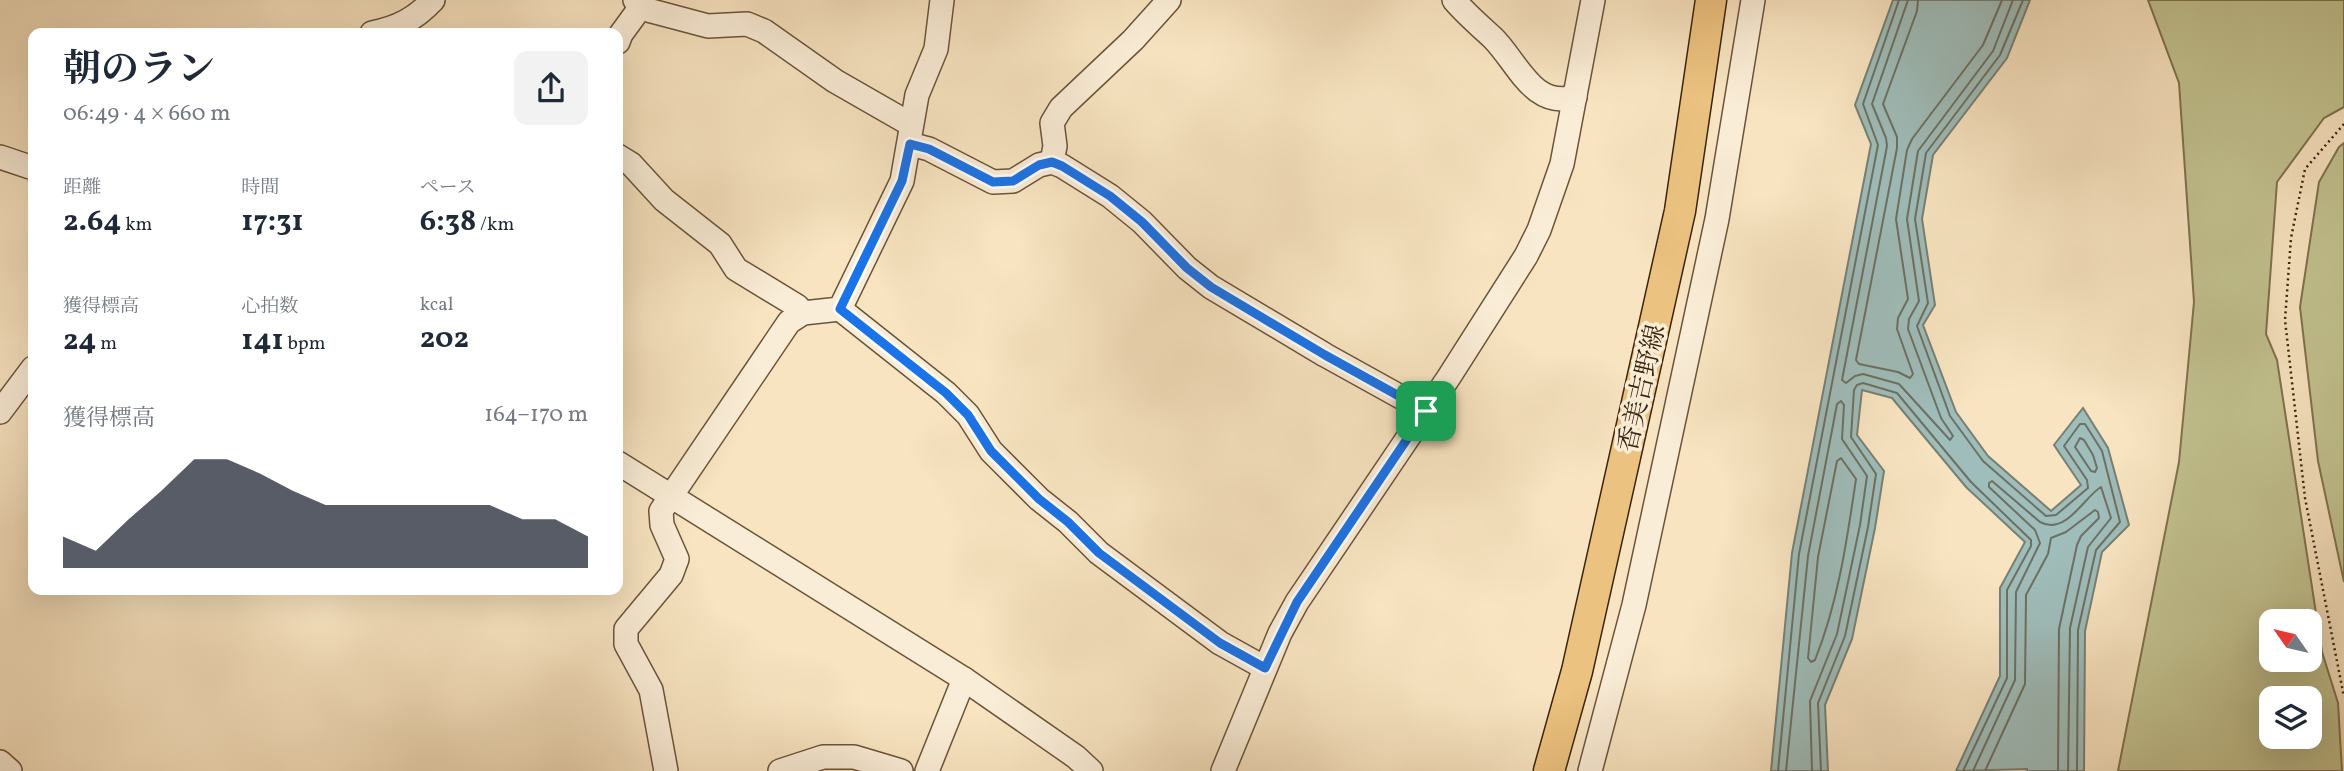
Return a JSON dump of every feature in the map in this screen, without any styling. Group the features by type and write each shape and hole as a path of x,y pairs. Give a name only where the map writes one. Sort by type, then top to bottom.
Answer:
{"main road":[{"name":"香美吉野線","path":"1549,771 1577,671 1680,211 1712,0"}],"street":[{"path":"397,28 419,15 433,0"},
{"path":"840,309 902,181 916,95 936,49 942,0"},
{"path":"1052,162 1055,146 1052,123 1061,108 1133,40 1169,0"},
{"path":"1454,0 1494,39 1524,77 1541,93 1561,101 1575,97"},
{"path":"1223,771 1265,668 1297,602 1527,256 1562,164 1593,0"},
{"path":"1590,771 1634,605 1714,232 1753,0"},
{"path":"623,32 638,4 708,26 747,24 764,31 929,149 993,182 1013,181 1039,165 1052,162 1110,196 1142,222 1187,268 1211,287 1426,411"},
{"path":"0,157 28,166"},
{"path":"623,159 631,164 664,200 720,244 736,269 797,306 803,313"},
{"path":"666,771 651,690 626,644 626,629 671,575 677,559 662,525 661,511 669,495 789,322 803,313 840,309 946,393 968,415 991,451 1099,553 1220,643 1265,668"},
{"path":"0,412 28,375"},
{"path":"623,466 964,679 1076,757 1091,771"},
{"path":"927,771 964,679"},
{"path":"780,771 823,757 855,757 901,771"},
{"path":"0,762 10,771"}],"path":[{"path":"2344,124 2305,169 2291,238 2285,320 2305,498 2344,697"}],"green space":[{"path":"2148,0 2344,0 2344,107 2324,118 2277,182 2266,334 2277,360 2315,609 2259,609 2259,672 2322,672 2322,652 2338,703 2342,771 2118,771 2179,462 2194,302 2179,83"},
{"path":"2344,143 2344,582 2318,461 2300,307 2319,182"}],"water":[{"path":"1893,0 2030,0 2007,58 1933,155 1922,219 1935,305 1923,325 1956,412 1988,456 2051,511 2081,485 2054,445 2083,408 2108,448 2129,525 2102,552 2085,631 2084,771 1956,771 2000,676 2000,588 2025,542 1966,487 1892,398 1862,390 1857,435 1884,471 1852,639 1825,705 1828,771 1771,771 1792,553 1871,144 1855,105"}],"route":[{"path":"910,144 929,149 993,182 1013,181 1039,165 1052,162 1110,196 1142,222 1187,268 1211,287 1426,411 1297,602 1265,668 1220,643 1099,553 991,451 968,415 946,393 840,309 902,181 910,144"}]}
